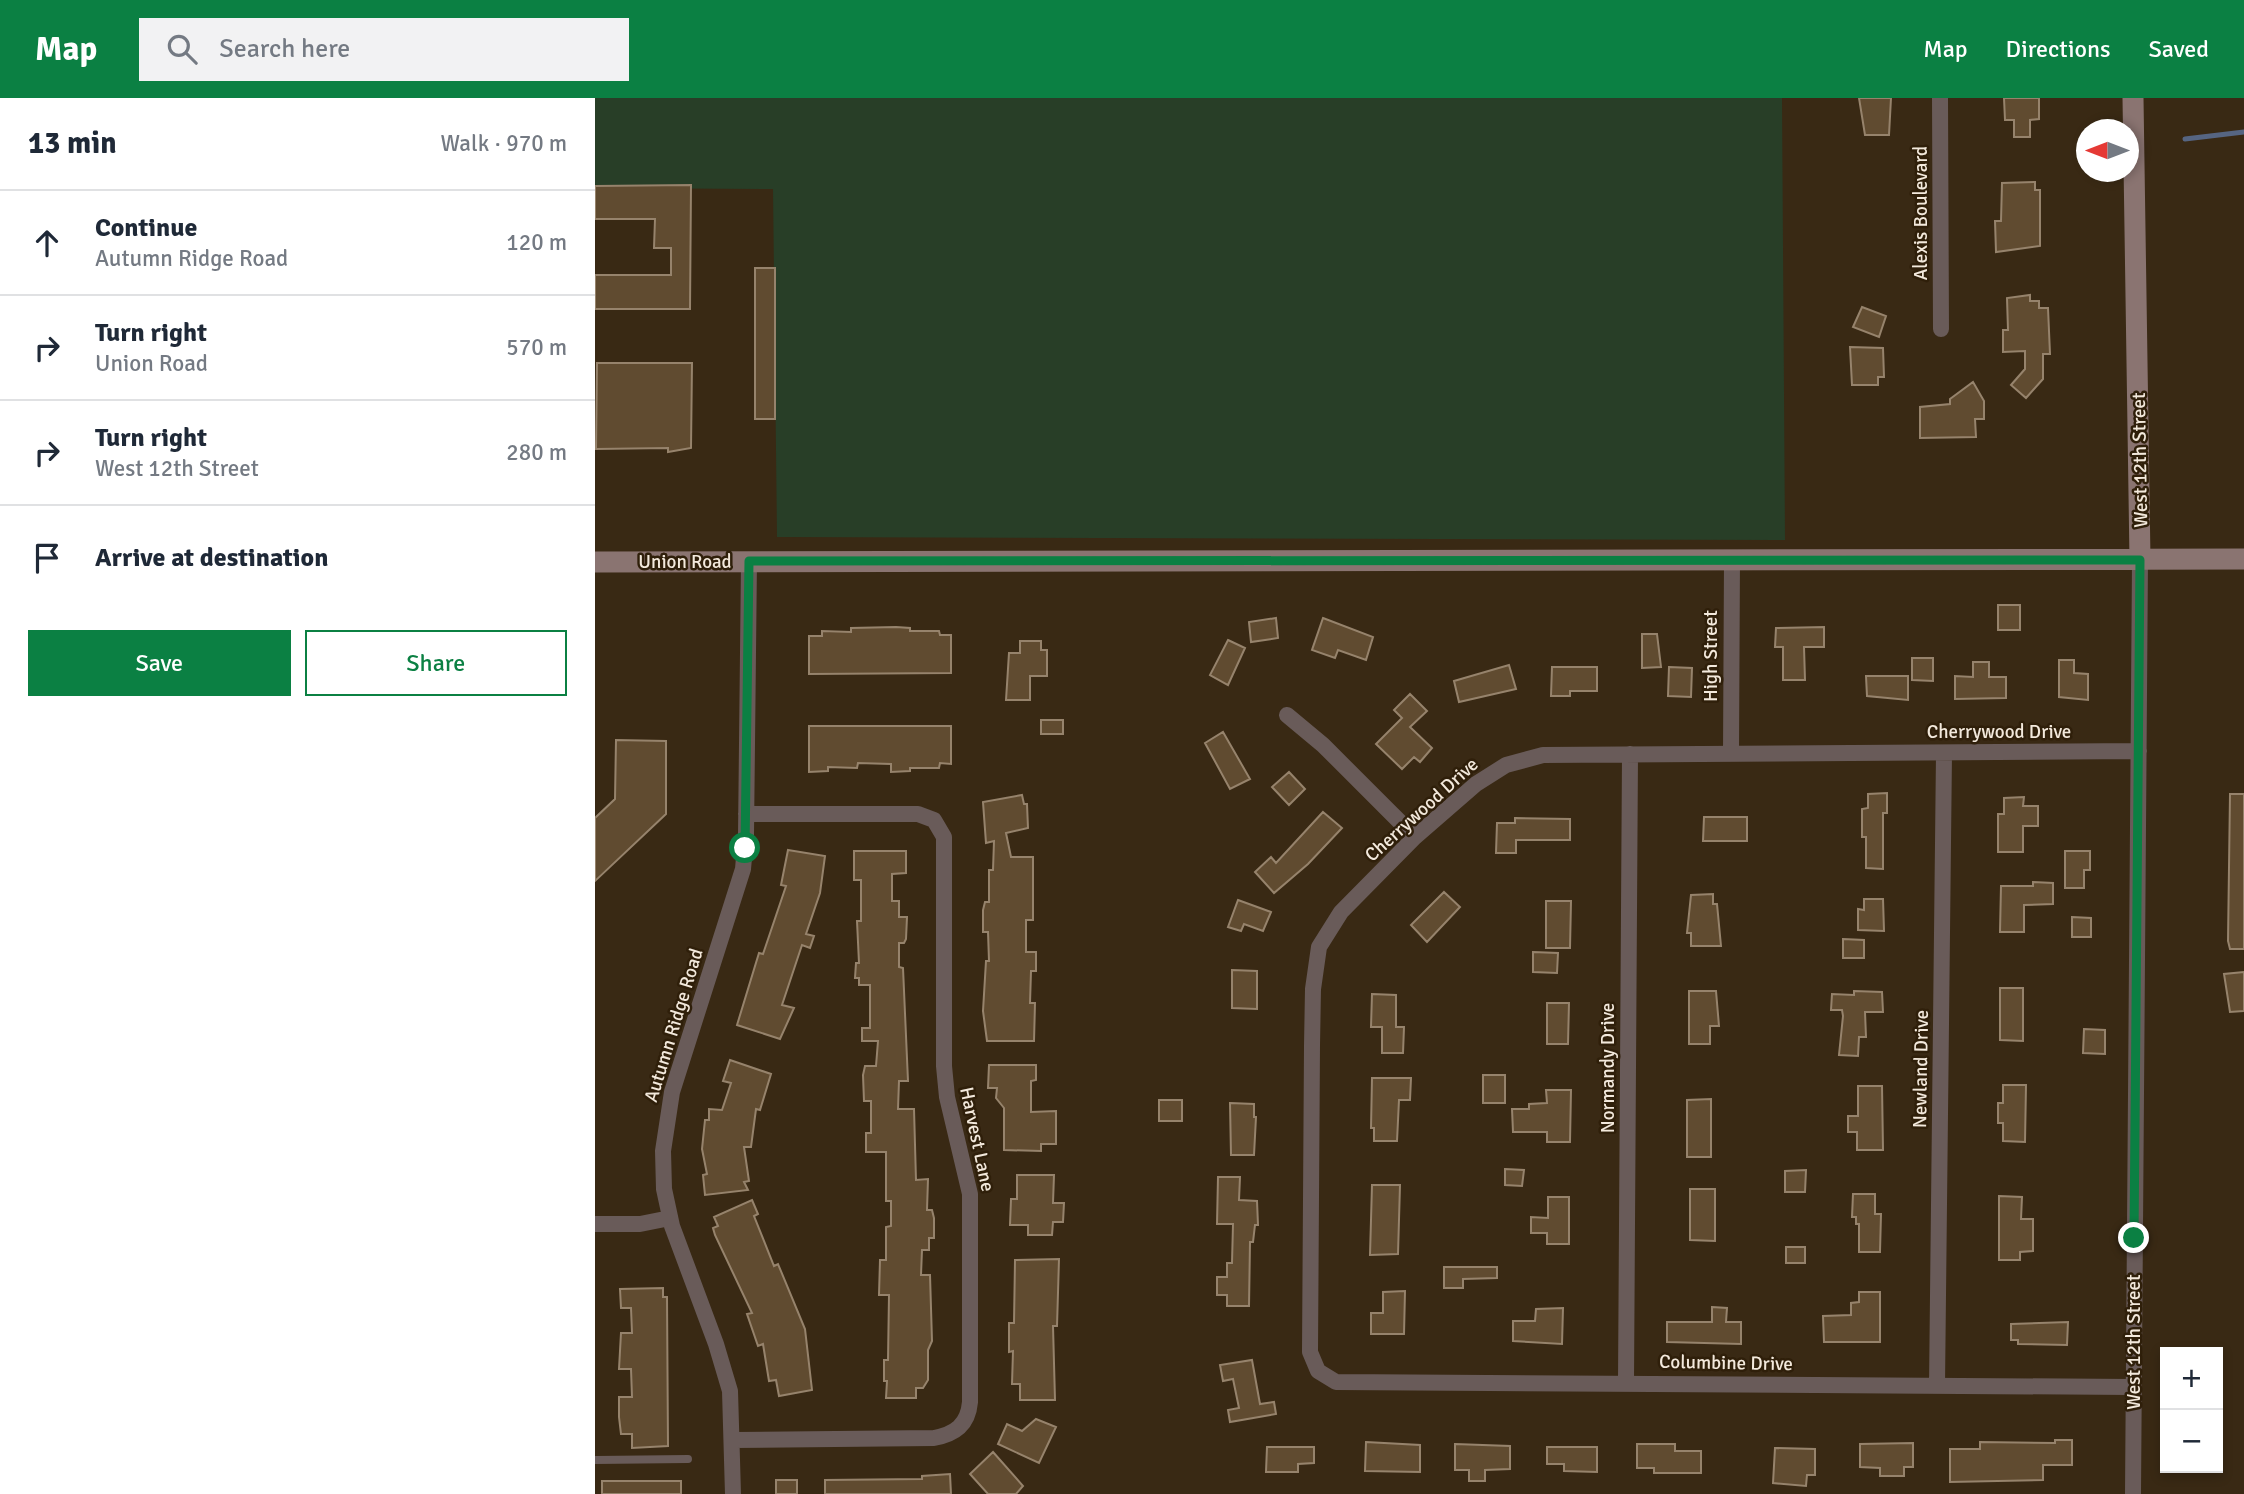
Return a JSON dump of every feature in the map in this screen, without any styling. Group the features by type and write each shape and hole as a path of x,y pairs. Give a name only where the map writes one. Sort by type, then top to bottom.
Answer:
{"main road":[{"name":"West 12th Street","path":"2133,98 2140,560"},
{"name":"Union Road","path":"595,562 2244,559"}],"street":[{"name":"Alexis Boulevard","path":"1940,98 1941,329"},
{"name":"High Street","path":"1731,753 1732,559"},
{"name":"West 12th Street","path":"2133,1494 2140,560"},
{"name":"Autumn Ridge Road","path":"733,1494 734,1440 727,1376 680,1255 670,1218 663,1172 668,1112 743,869 749,561"},
{"path":"1287,715 1323,746 1415,837"},
{"name":"Cherrywood Drive","path":"1322,1374 1310,1352 1315,965 1327,930 1415,837 1476,784 1523,758 1630,754 2139,751"},
{"name":"Newland Drive","path":"1937,1386 1944,753"},
{"name":"Normandy Drive","path":"1626,1382 1630,754"},
{"name":"Harvest Lane","path":"734,1440 943,1437 965,1422 970,1402 970,1194 947,1097 944,1066 944,837 934,820 918,814 746,814"},
{"path":"595,1224 640,1224 670,1218"},
{"name":"Columbine Drive","path":"1322,1374 1346,1384 1626,1382 2132,1387"}],"lane":[{"path":"595,1460 688,1459"}],"green space":[{"path":"595,98 1782,98 1785,540 777,537 773,189 595,188"}],"building":[{"path":"1859,98 1891,98 1889,135 1865,135"},
{"path":"2004,98 2039,98 2039,119 2030,120 2030,137 2014,137 2014,120 2005,120"},
{"path":"2035,182 2035,190 2040,190 2040,246 1996,252 1995,221 2001,221 2002,183"},
{"path":"691,185 690,309 595,309 595,275 671,275 671,248 654,248 655,219 595,219 595,186"},
{"path":"755,268 775,268 775,419 755,419"},
{"path":"2030,295 2030,301 2039,301 2039,308 2048,308 2050,354 2043,354 2043,379 2026,398 2011,385 2025,369 2025,351 2003,352 2003,330 2008,330 2007,298"},
{"path":"1862,307 1886,316 1879,337 1853,327"},
{"path":"1850,347 1883,348 1884,377 1878,377 1878,385 1852,385"},
{"path":"597,363 692,363 691,448 668,452 668,448 596,449"},
{"path":"1973,382 1984,401 1984,419 1975,419 1976,437 1920,438 1920,407 1950,404 1950,399"},
{"path":"1998,605 2020,605 2020,630 1998,630"},
{"path":"1276,618 1278,638 1251,642 1249,622"},
{"path":"1323,618 1373,637 1366,660 1338,650 1335,658 1312,650"},
{"path":"1824,627 1824,647 1804,647 1805,680 1783,680 1783,647 1775,647 1776,628"},
{"path":"851,628 910,628 910,631 939,631 940,635 951,635 951,673 809,674 809,636 822,636 822,631 851,632"},
{"path":"1642,634 1657,634 1661,667 1642,668"},
{"path":"1228,640 1245,648 1228,685 1210,675"},
{"path":"1020,641 1041,641 1041,650 1047,650 1047,676 1030,676 1030,700 1006,700 1009,653 1020,653"},
{"path":"1912,658 1933,658 1933,681 1912,680"},
{"path":"2059,660 2074,660 2074,673 2088,674 2088,700 2059,697"},
{"path":"1973,662 1989,662 1989,677 2006,677 2006,698 1955,699 1955,676 1973,677"},
{"path":"1509,665 1516,689 1459,702 1454,681"},
{"path":"1552,667 1597,667 1597,691 1570,691 1570,696 1551,696"},
{"path":"1669,667 1692,668 1691,697 1668,696"},
{"path":"1866,676 1908,676 1908,700 1867,696"},
{"path":"1410,694 1427,711 1410,727 1432,748 1420,762 1414,757 1402,769 1376,744 1402,718 1394,710"},
{"path":"1041,720 1063,720 1063,734 1041,734"},
{"path":"809,726 951,726 951,764 940,763 939,768 910,768 910,771 891,772 891,764 858,763 857,768 828,767 828,771 809,772"},
{"path":"1223,732 1250,779 1230,789 1205,743"},
{"path":"616,740 666,741 666,814 595,881 595,818 615,799"},
{"path":"1289,772 1305,789 1289,805 1272,787"},
{"path":"1887,793 1887,813 1883,813 1883,869 1866,868 1862,809 1868,808 1868,794"},
{"path":"2230,794 2244,794 2244,949 2230,949 2228,941"},
{"path":"1022,795 1024,804 1027,804 1028,828 1006,833 1011,857 1033,857 1033,920 1026,920 1026,952 1036,952 1036,971 1031,971 1030,1003 1035,1003 1034,1041 987,1041 983,1011 986,961 989,961 988,932 983,932 983,910 985,902 989,902 989,870 993,870 994,841 986,843 983,802"},
{"path":"2024,797 2023,806 2038,806 2038,826 2023,826 2023,852 1998,852 1998,814 2004,814 2004,798"},
{"path":"1323,812 1342,828 1308,864 1274,893 1255,872 1271,857 1276,863"},
{"path":"1704,817 1747,817 1747,841 1703,841"},
{"path":"1515,818 1570,819 1570,840 1516,840 1516,853 1496,853 1497,823 1515,823"},
{"path":"788,850 825,856 820,893 806,934 814,936 810,948 802,945 782,1005 794,1008 780,1039 737,1025 759,953 763,954 786,886 781,885"},
{"path":"854,851 906,851 906,873 892,874 892,901 899,901 899,917 907,917 906,939 904,943 899,943 899,967 903,968 908,1081 899,1081 898,1109 914,1109 916,1180 928,1179 927,1210 932,1210 934,1218 934,1238 929,1238 929,1250 922,1250 921,1275 930,1275 932,1341 928,1350 928,1380 923,1388 916,1388 916,1398 886,1398 887,1381 884,1381 884,1360 888,1360 889,1295 879,1295 880,1260 886,1260 886,1227 891,1226 891,1201 886,1201 886,1152 866,1152 866,1133 871,1133 871,1101 864,1101 863,1075 865,1066 876,1066 878,1041 862,1041 862,1028 870,1028 870,985 859,985 859,978 855,978 856,963 859,963 857,921 861,921 861,880 854,880"},
{"path":"2065,851 2090,851 2090,870 2084,870 2084,888 2065,888"},
{"path":"2033,882 2053,883 2053,904 2024,905 2024,932 2000,932 2001,886 2033,886"},
{"path":"1444,892 1460,907 1427,942 1411,925"},
{"path":"1713,894 1713,904 1717,904 1721,946 1691,946 1691,933 1687,933 1691,895"},
{"path":"1864,899 1883,899 1884,931 1858,930 1858,909 1864,910"},
{"path":"1238,900 1271,912 1263,931 1244,924 1241,931 1228,927"},
{"path":"1546,901 1571,901 1570,948 1546,948"},
{"path":"2072,917 2091,918 2091,937 2072,937"},
{"path":"1843,939 1864,940 1864,958 1843,958"},
{"path":"1533,952 1558,953 1557,973 1533,972"},
{"path":"1232,970 1257,971 1257,1009 1232,1008"},
{"path":"2244,972 2244,1011 2230,1012 2224,974"},
{"path":"2000,988 2023,988 2023,1041 2000,1040"},
{"path":"1689,991 1716,991 1719,1026 1710,1026 1710,1044 1689,1044"},
{"path":"1854,991 1882,992 1883,1012 1865,1012 1866,1037 1859,1037 1858,1056 1839,1055 1843,1016 1842,1010 1831,1010 1832,994 1854,995"},
{"path":"1372,994 1396,995 1396,1027 1404,1027 1403,1053 1382,1053 1382,1027 1371,1027"},
{"path":"1547,1003 1569,1003 1568,1044 1547,1044"},
{"path":"2084,1029 2105,1030 2105,1054 2083,1053"},
{"path":"730,1060 771,1074 760,1110 756,1109 751,1147 744,1147 749,1181 744,1182 748,1190 705,1195 703,1175 707,1174 702,1149 705,1120 709,1120 709,1109 722,1110 731,1083 723,1081"},
{"path":"989,1065 1036,1065 1036,1080 1031,1081 1031,1112 1056,1111 1056,1144 1041,1144 1041,1151 1004,1150 1004,1108 996,1098 997,1088 988,1088"},
{"path":"1483,1075 1505,1075 1505,1103 1483,1103"},
{"path":"1372,1078 1411,1078 1410,1100 1399,1100 1397,1141 1374,1141 1374,1128 1371,1128"},
{"path":"2003,1085 2026,1085 2025,1142 2003,1141 2003,1123 1998,1123 1998,1103 2003,1103"},
{"path":"1858,1086 1882,1086 1883,1150 1857,1150 1857,1132 1848,1132 1848,1116 1858,1116"},
{"path":"1546,1090 1571,1090 1570,1142 1547,1142 1547,1132 1513,1132 1512,1109 1529,1109 1529,1104 1547,1103"},
{"path":"1711,1099 1711,1157 1687,1157 1687,1100"},
{"path":"1159,1100 1182,1100 1182,1121 1159,1121"},
{"path":"1230,1103 1254,1104 1254,1155 1231,1155"},
{"path":"1505,1169 1524,1170 1522,1186 1505,1185"},
{"path":"1806,1170 1805,1192 1785,1192 1785,1171"},
{"path":"1017,1175 1054,1175 1053,1203 1064,1203 1063,1222 1053,1222 1052,1235 1028,1235 1028,1225 1010,1225 1011,1199 1017,1199"},
{"path":"1218,1177 1240,1177 1239,1200 1257,1201 1258,1225 1255,1225 1253,1242 1250,1242 1249,1306 1227,1306 1227,1295 1217,1295 1217,1277 1227,1277 1227,1263 1232,1263 1233,1224 1217,1224"},
{"path":"1372,1185 1400,1185 1398,1254 1370,1255"},
{"path":"1690,1189 1715,1189 1715,1241 1690,1240"},
{"path":"1853,1194 1875,1194 1875,1214 1881,1214 1880,1252 1859,1252 1859,1224 1856,1224 1856,1217 1852,1217"},
{"path":"1999,1196 2022,1197 2021,1219 2033,1219 2033,1251 2020,1252 2020,1260 1999,1260"},
{"path":"1548,1197 1569,1197 1569,1244 1547,1244 1547,1233 1531,1233 1531,1217 1548,1218"},
{"path":"752,1200 758,1214 754,1216 774,1266 778,1264 805,1329 812,1390 779,1396 776,1380 769,1381 763,1344 758,1346 747,1314 752,1313 715,1235 713,1228 718,1226 714,1217"},
{"path":"1786,1247 1805,1247 1805,1263 1786,1263"},
{"path":"1059,1259 1057,1326 1053,1326 1055,1400 1020,1400 1020,1384 1012,1384 1013,1351 1009,1352 1009,1323 1014,1323 1015,1260"},
{"path":"1444,1267 1497,1267 1497,1278 1463,1279 1463,1288 1444,1288"},
{"path":"663,1288 663,1297 667,1297 668,1446 632,1448 632,1434 621,1434 619,1417 619,1397 632,1397 631,1369 619,1369 621,1333 632,1333 631,1308 621,1308 620,1289"},
{"path":"1405,1291 1404,1334 1371,1334 1371,1313 1383,1313 1383,1292"},
{"path":"1859,1292 1880,1292 1880,1342 1824,1342 1823,1316 1851,1315 1851,1303 1859,1302"},
{"path":"1712,1307 1727,1308 1726,1322 1741,1322 1741,1344 1667,1342 1667,1322 1712,1322"},
{"path":"1563,1308 1562,1344 1513,1341 1513,1321 1535,1321 1536,1309"},
{"path":"2068,1322 2067,1345 2018,1344 2018,1340 2011,1340 2011,1324"},
{"path":"1252,1360 1260,1404 1274,1402 1276,1414 1230,1422 1228,1410 1239,1408 1233,1379 1223,1381 1220,1365"},
{"path":"1036,1419 1056,1427 1039,1463 998,1444 1007,1424 1022,1431"},
{"path":"2055,1440 2072,1440 2072,1465 2043,1465 2043,1480 1950,1482 1950,1449 1980,1449 1980,1442 2055,1443"},
{"path":"1366,1442 1420,1445 1420,1472 1365,1471"},
{"path":"1913,1443 1913,1467 1904,1467 1904,1476 1880,1476 1880,1468 1860,1467 1860,1444"},
{"path":"1455,1444 1510,1446 1510,1469 1485,1470 1485,1481 1469,1481 1469,1470 1455,1470"},
{"path":"1637,1444 1675,1444 1675,1451 1701,1451 1701,1473 1654,1473 1654,1468 1637,1468"},
{"path":"1267,1447 1314,1447 1314,1463 1298,1464 1298,1472 1266,1472"},
{"path":"1547,1447 1597,1447 1597,1472 1564,1471 1564,1464 1547,1464"},
{"path":"1775,1448 1815,1449 1815,1475 1807,1475 1806,1486 1773,1483"},
{"path":"993,1452 1023,1486 1016,1494 988,1494 970,1474"},
{"path":"950,1474 951,1494 825,1494 825,1480 922,1479 922,1476"},
{"path":"776,1480 797,1480 797,1494 776,1494"},
{"path":"602,1481 681,1481 681,1494 602,1494"}],"waterway":[{"path":"2185,139 2244,132"}],"route":[{"path":"745,848 749,561 2140,560 2134,1238"}]}
